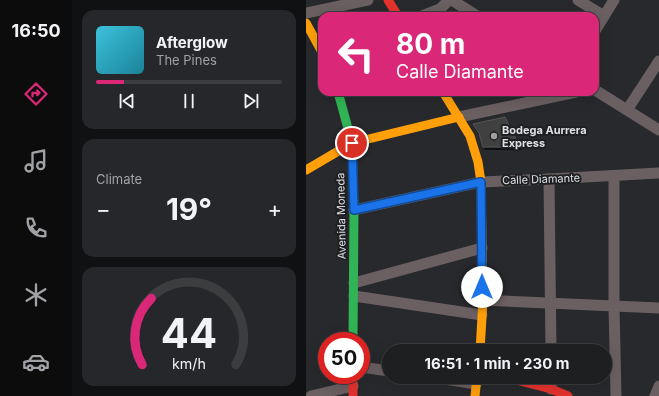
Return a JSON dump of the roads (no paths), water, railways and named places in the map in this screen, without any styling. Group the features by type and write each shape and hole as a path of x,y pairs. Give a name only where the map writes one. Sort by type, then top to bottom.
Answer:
{"main road":[{"path":"388,0 396,12"},
{"path":"306,23 318,45"},
{"name":"Avenida Moneda","path":"339,96 352,143 354,210 353,332"},
{"path":"446,96 470,136 478,162 481,182 483,300 480,344"},
{"path":"306,170 352,143 459,117"},
{"path":"475,396 476,384"},
{"path":"531,384 551,389 568,396"}],"street":[{"path":"306,13 368,0"},
{"path":"432,12 440,9 450,0 470,12"},
{"path":"578,0 598,12"},
{"path":"599,24 614,0"},
{"path":"599,13 604,16"},
{"path":"627,110 659,62"},
{"path":"599,92 659,130"},
{"path":"459,117 557,96"},
{"name":"Calle Diamante","path":"354,210 481,182 659,173"},
{"path":"614,176 616,396"},
{"path":"549,179 550,344"},
{"path":"354,283 482,248"},
{"path":"354,296 482,315"},
{"path":"483,300 659,308"},
{"path":"370,368 382,370"},
{"path":"551,384 551,389"},
{"path":"311,396 353,386"},
{"path":"655,396 659,386"}],"place":[{"name":"Bodega Aurrera Express","path":"494,136"}]}
